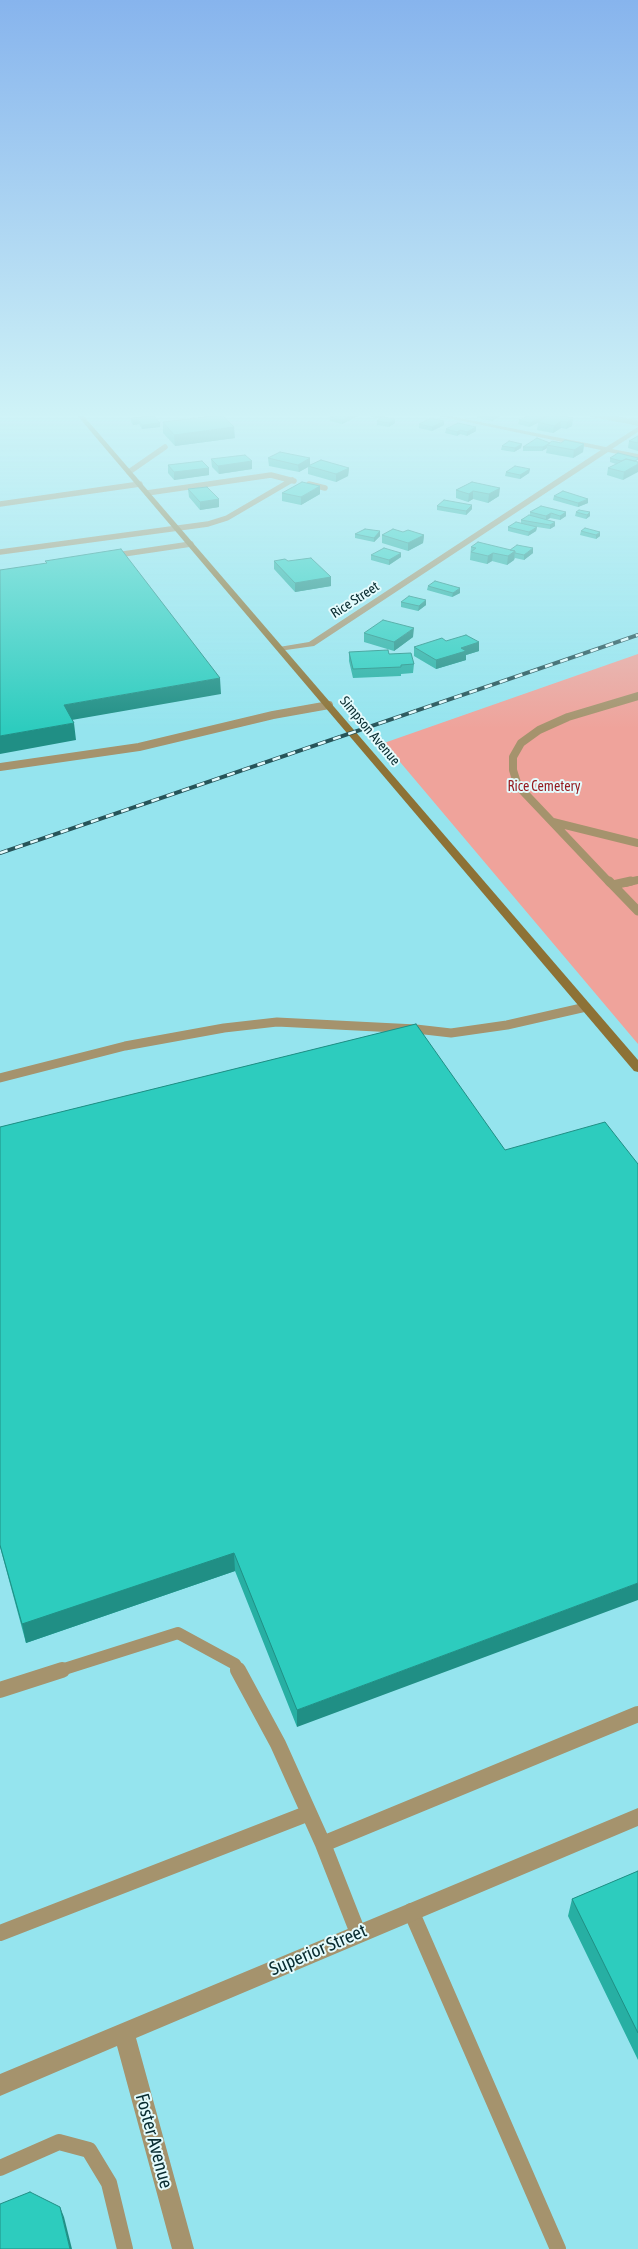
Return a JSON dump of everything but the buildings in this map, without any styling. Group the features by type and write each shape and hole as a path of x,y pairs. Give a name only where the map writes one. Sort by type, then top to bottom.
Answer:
{"street":[{"name":"Simpson Avenue","path":"169,519 638,1068"},
{"name":"Rice Street","path":"282,649 311,644 502,519"},
{"name":"Superior Street","path":"0,2085 638,1817"},
{"name":"Foster Avenue","path":"124,2032 183,2249"}],"lane":[{"path":"0,552 208,524 224,519"},
{"path":"105,557 191,544"},
{"path":"638,696 568,717 538,730 521,742 513,757 513,770 518,786 638,911"},
{"path":"0,766 139,747 273,715 329,705"},
{"path":"552,822 638,843"},
{"path":"613,885 638,880"},
{"path":"0,1078 125,1046 224,1028 277,1022 416,1028 451,1033 507,1025 586,1007"},
{"path":"0,1690 178,1633 235,1664 278,1744 323,1844 358,1933"},
{"path":"323,1844 638,1714"},
{"path":"0,1934 309,1813"},
{"path":"411,1911 558,2249"},
{"path":"0,2168 59,2142 89,2150 109,2183 125,2249"}],"green space":[{"name":"Rice Cemetery","path":"638,654 638,1044 384,743"}],"railway":[{"path":"0,853 638,635"}]}
